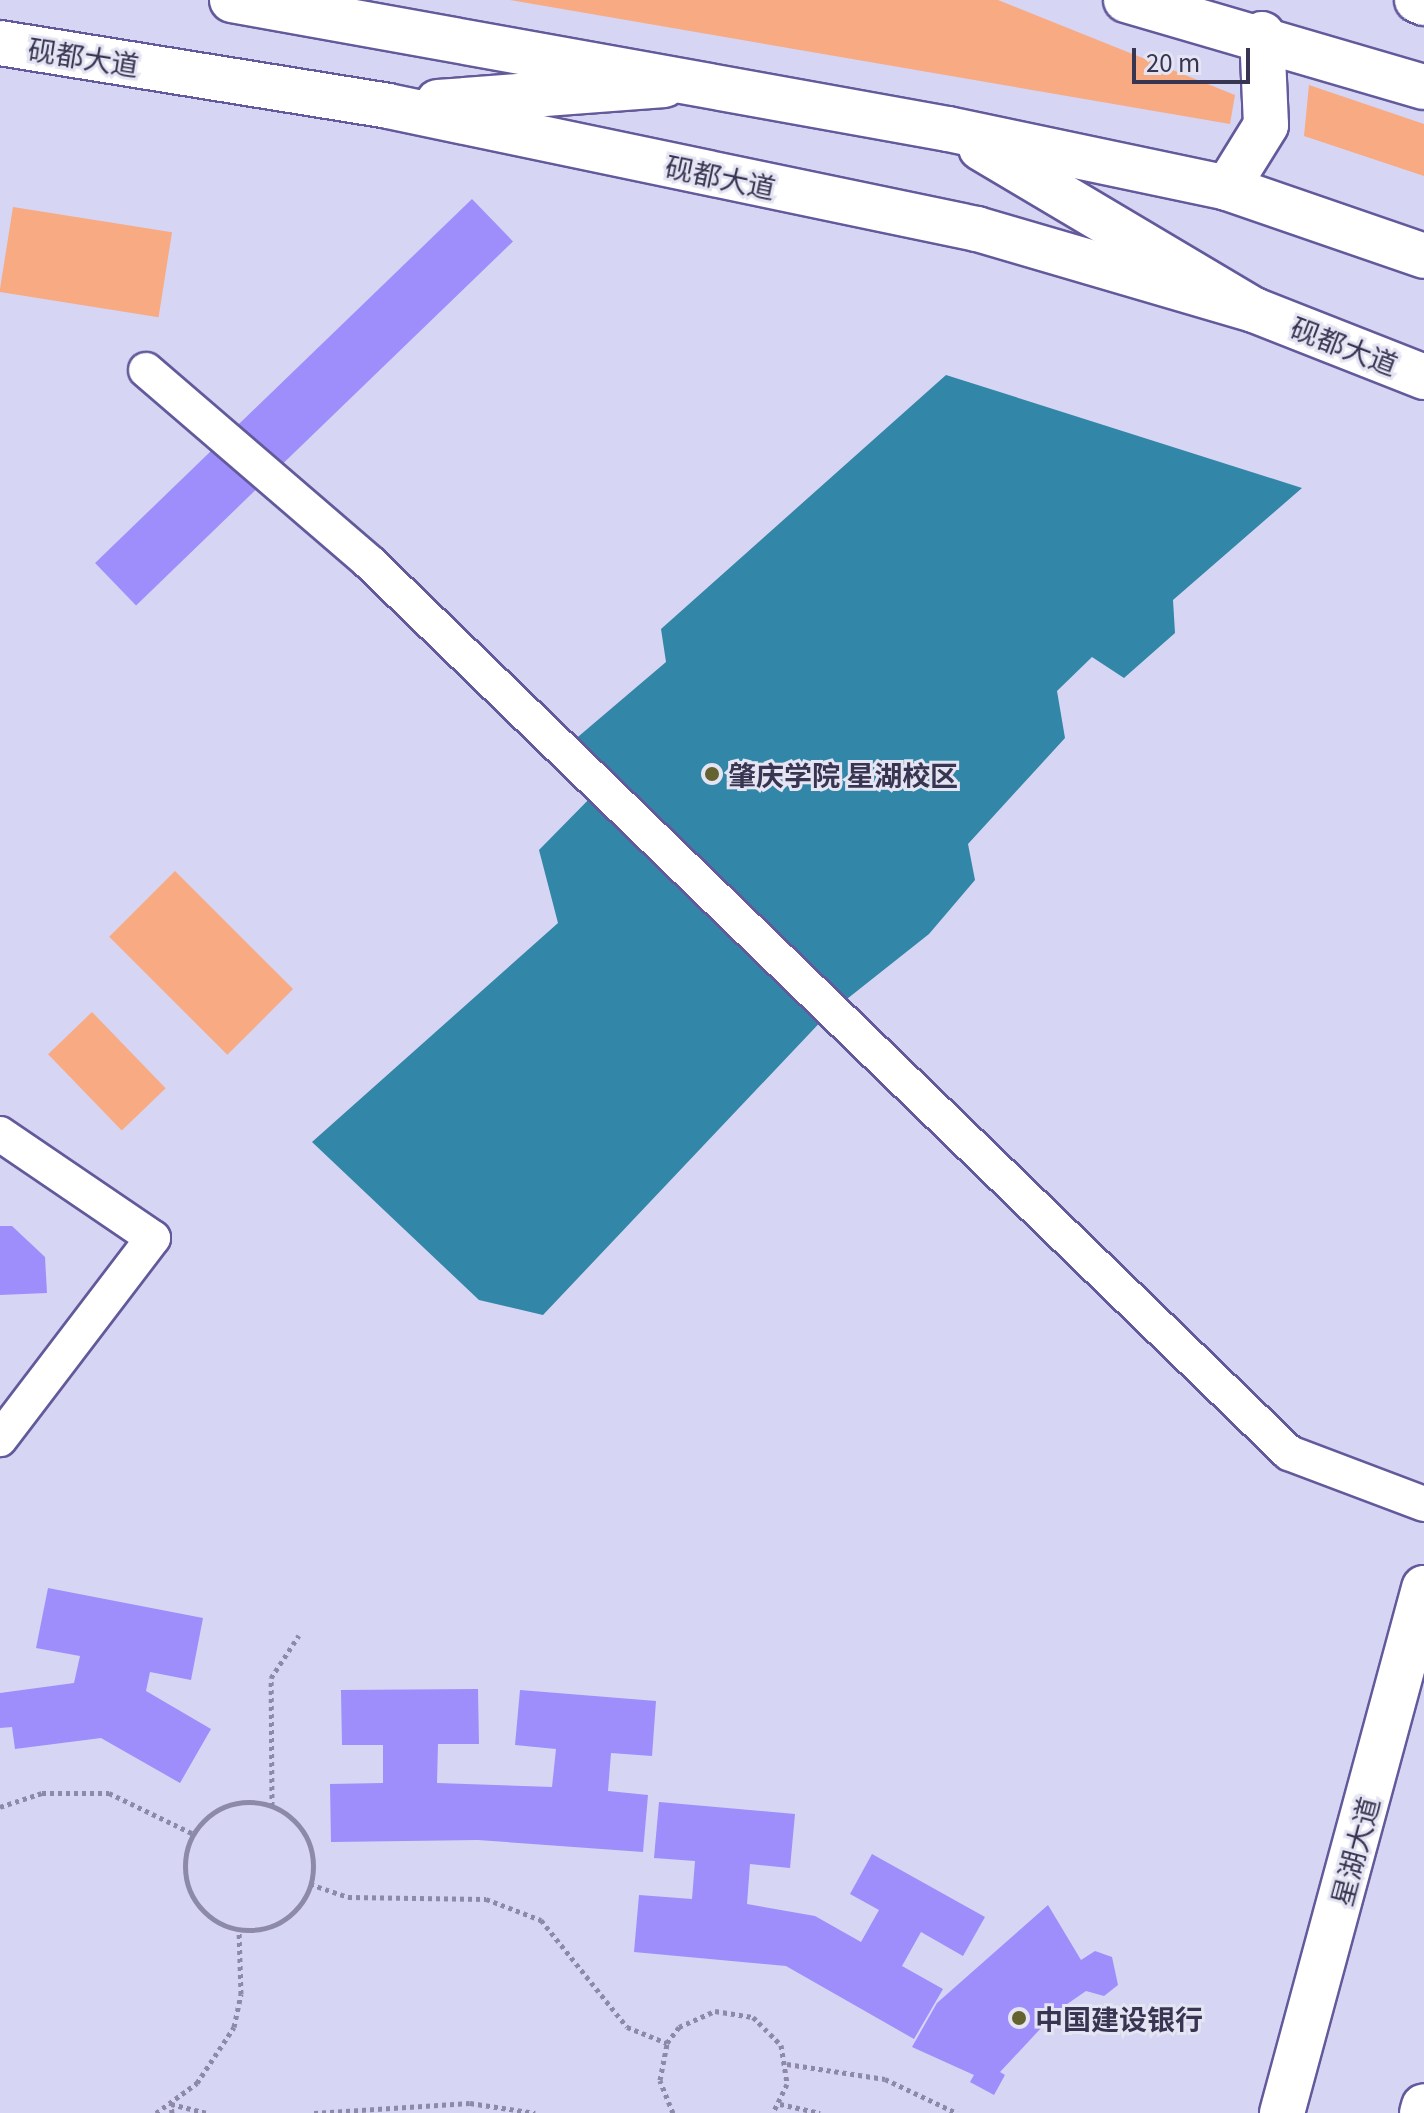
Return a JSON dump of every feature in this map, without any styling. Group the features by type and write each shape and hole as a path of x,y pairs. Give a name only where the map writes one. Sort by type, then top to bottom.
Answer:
{"main road":[{"path":"232,0 948,129 1227,188 1424,256"},
{"path":"1126,0 1262,34 1424,87"},
{"path":"1417,0 1424,3"},
{"path":"1227,188 1266,125 1262,34"},
{"name":"砚都大道","path":"0,43 388,106 977,229 1254,310 1424,377"},
{"path":"388,106 702,83"},
{"path":"948,129 1254,310"},
{"name":"星湖大道","path":"1282,2113 1424,1588"},
{"path":"1422,2113 1424,2106"}],"street":[{"path":"146,370 369,562 1289,1453 1424,1504"},
{"path":"0,1134 153,1238 0,1439"}],"path":[{"path":"272,1806 271,1678 299,1635"},
{"path":"0,1807 42,1793 109,1793 194,1834"},
{"path":"232,1804 272,1806 304,1832 312,1851 310,1884 279,1923 239,1930 220,1924 193,1898 185,1861 194,1834 232,1804"},
{"path":"310,1884 348,1897 486,1899 541,1920 627,2027 667,2043"},
{"path":"156,2113 171,2104 211,2065 234,2027 239,1930"},
{"path":"673,2113 660,2080 667,2043 696,2017 735,2011 770,2029 787,2064 780,2104 773,2113"},
{"path":"787,2064 885,2079 957,2113"},
{"path":"314,2113 470,2103 535,2113"},
{"path":"171,2104 172,2113"},
{"path":"171,2104 206,2113"},
{"path":"780,2104 820,2113"}],"shaded area":[{"path":"510,0 998,0 1235,95 1230,124"},
{"path":"1309,85 1424,124 1424,176 1304,136"},
{"path":"13,207 172,232 159,317 0,292"},
{"path":"175,871 293,989 227,1055 109,937"},
{"path":"92,1012 166,1088 122,1131 48,1054"}],"water":[{"path":"946,375 1302,488 1173,600 1175,633 1124,678 1092,657 1057,691 1065,738 968,844 975,880 929,934 828,1014 543,1315 479,1300 312,1142 558,923 539,850 598,790 559,753 666,662 661,629"}],"building":[{"path":"472,199 513,241 136,605 95,563"},
{"path":"0,1226 12,1226 45,1257 47,1293 0,1295"},
{"path":"48,1588 203,1618 191,1680 150,1672 146,1691 211,1729 180,1783 101,1738 15,1749 12,1727 0,1728 0,1693 74,1683 80,1656 36,1648"},
{"path":"478,1689 479,1744 438,1744 437,1783 552,1787 556,1749 515,1745 520,1690 656,1701 652,1756 611,1753 608,1791 648,1795 643,1852 478,1840 331,1842 330,1784 383,1783 383,1745 342,1745 341,1690"},
{"path":"659,1802 795,1814 790,1868 750,1864 747,1904 815,1916 861,1942 879,1910 850,1894 872,1854 985,1917 963,1956 921,1932 902,1966 943,1989 914,2039 786,1966 634,1952 639,1895 692,1899 695,1861 654,1858"},
{"path":"1048,1905 1081,1960 1095,1951 1112,1957 1118,1985 1104,1996 1086,1991 1057,2011 1000,2072 1005,2075 994,2095 970,2082 974,2075 912,2047 937,2003"}],"place":[{"name":"肇庆学院 星湖校区","path":"712,774"},
{"name":"中国建设银行","path":"1019,2018"}]}
